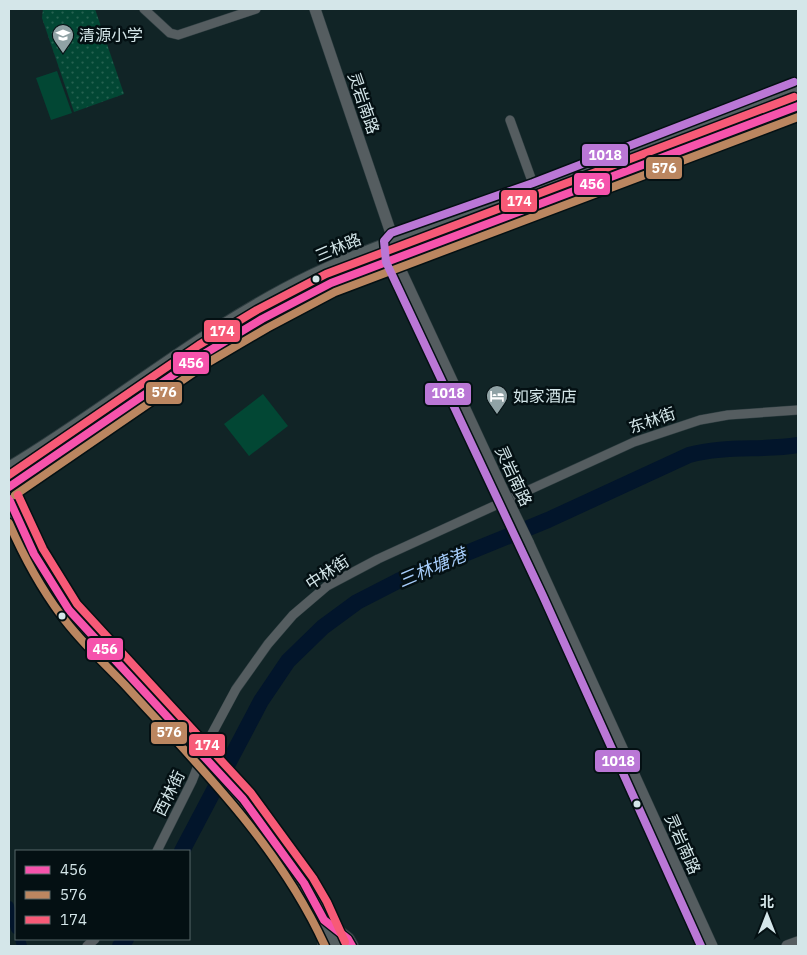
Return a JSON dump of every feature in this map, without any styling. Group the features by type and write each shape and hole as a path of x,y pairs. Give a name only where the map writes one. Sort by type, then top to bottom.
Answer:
{"main road":[{"name":"三林路","path":"9,468 64,435 198,342 261,302 311,276 394,242 536,192 798,91"},
{"name":"三林路","path":"9,487 204,354 254,324 331,283 798,106"},
{"path":"9,499 34,554 69,610 200,746 243,799 304,883 336,946"},
{"path":"324,920 324,946"},
{"path":"324,920 348,939 352,946"}],"street":[{"path":"144,9 170,33 178,35 256,9"},
{"name":"灵岩南路","path":"315,9 394,242 395,258 528,542 712,946"},
{"path":"510,120 536,192"},
{"name":"东林街","path":"524,492 634,442 668,429 728,415 798,410"},
{"name":"中林街","path":"200,746 250,667 293,615 321,592 348,574 378,559 524,492"},
{"name":"西林街","path":"157,850 192,781 200,746"},
{"path":"787,946 798,942"}],"green space":[{"path":"43,9 95,9 124,94 74,112 42,18"},
{"path":"57,71 72,113 51,120 36,78"},
{"path":"263,394 288,426 249,456 224,424"}],"waterway":[{"name":"三林塘港","path":"183,850 261,701 288,661 323,627 357,602 398,581 548,520 689,455 716,450 798,445"},
{"path":"9,906 15,926"},
{"path":"20,940 22,946"},
{"name":"三林塘港","path":"120,946 125,940"}],"transit line":[{"name":"1018","path":"701,946 543,596 386,262 384,241 391,233 533,183 794,82"},
{"name":"174","path":"9,475 199,345 257,310 326,274 794,97"},
{"name":"456","path":"9,487 204,354 262,319 331,283 798,106"},
{"name":"576","path":"15,495 209,362 267,328 335,292 798,117"},
{"name":"174","path":"18,495 43,549 77,604 251,793 313,878 327,902 345,942"},
{"name":"456","path":"9,499 34,554 69,610 243,799 304,883 324,920 348,939 352,946"},
{"name":"576","path":"9,523 32,570 61,615 209,777 261,840 285,874 325,946"}],"place":[{"name":"清源小学","path":"63,54"},
{"name":"如家酒店","path":"497,415"}]}
